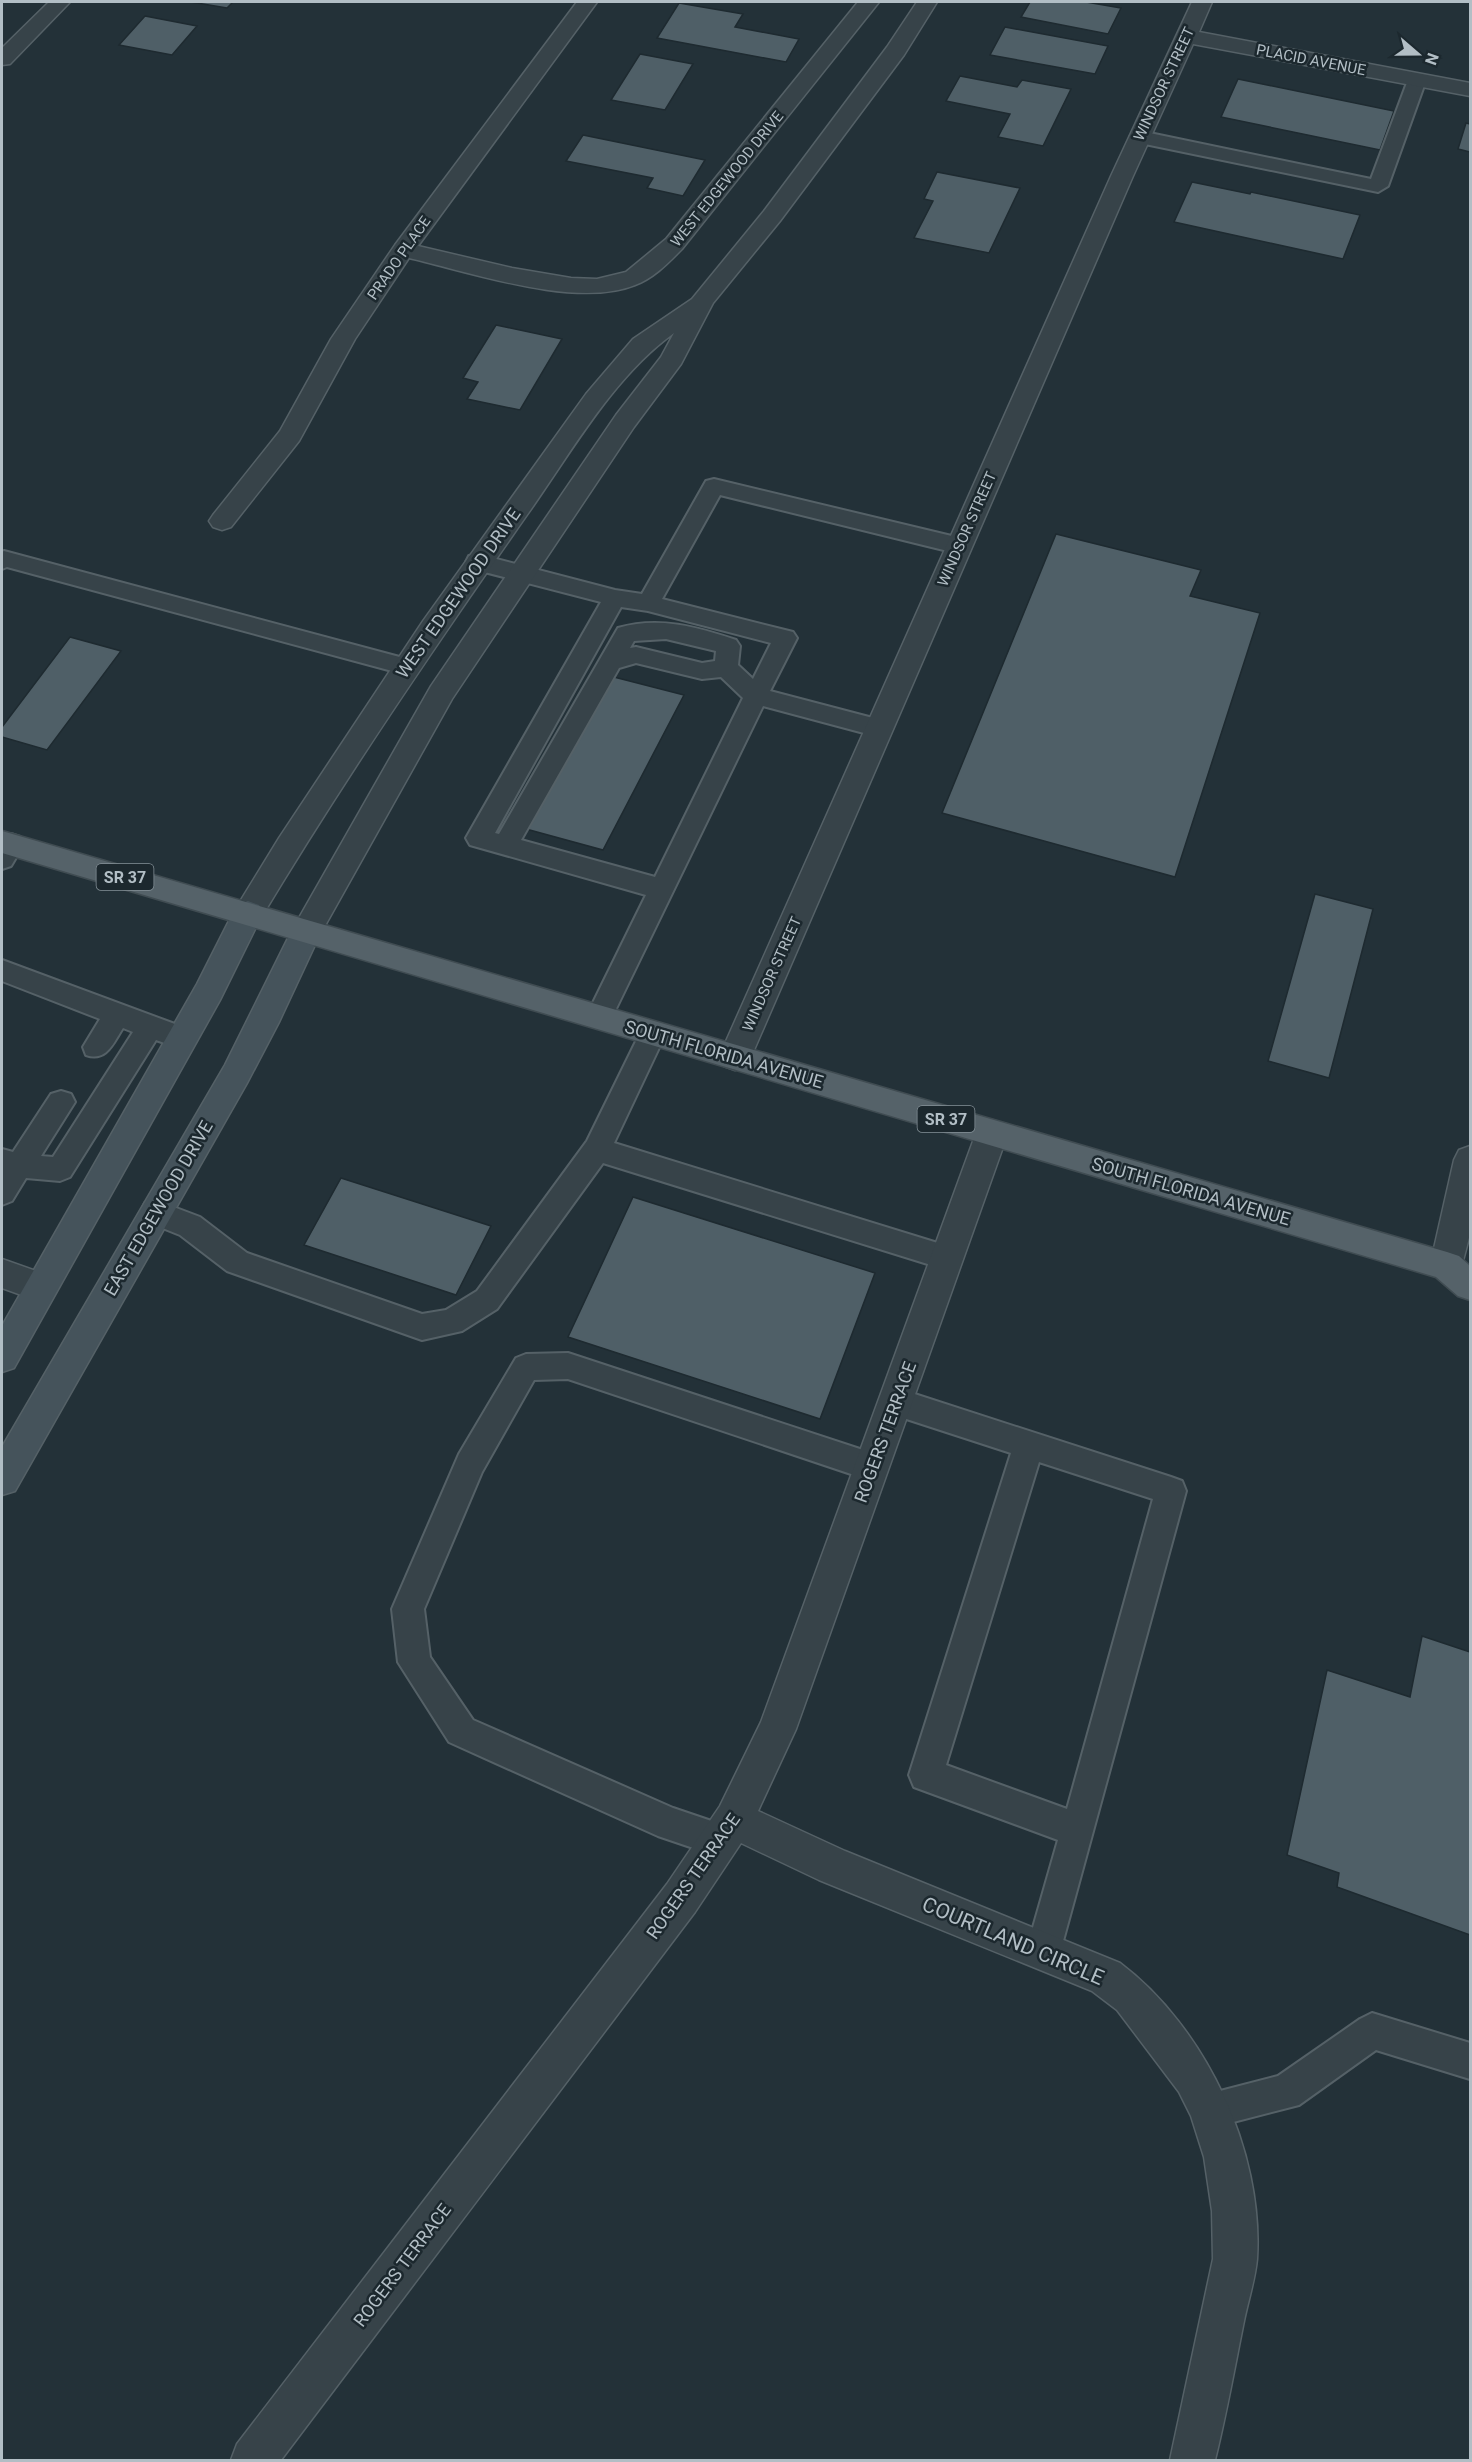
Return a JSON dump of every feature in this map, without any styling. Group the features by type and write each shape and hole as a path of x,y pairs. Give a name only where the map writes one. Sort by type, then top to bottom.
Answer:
{"main road":[{"name":"SOUTH FLORIDA AVENUE","path":"5,848 248,913 306,932 1463,1271"}],"street":[{"path":"2,59 60,2"},
{"name":"PRADO PLACE","path":"222,521 290,435 343,339 404,250 587,2"},
{"name":"WEST EDGEWOOD DRIVE","path":"404,250 561,285 617,283 643,272 674,244 869,2"},
{"name":"WEST EDGEWOOD DRIVE","path":"306,932 441,693 625,421 672,359 702,301 772,216 868,87 927,2"},
{"name":"WINDSOR STREET","path":"735,1057 1140,137 1202,2"},
{"name":"PLACID AVENUE","path":"1187,36 1470,90"},
{"name":"WEST EDGEWOOD DRIVE","path":"248,913 289,846 477,562 595,400 642,344 702,301"},
{"path":"2,1357 182,1038 248,913"},
{"name":"EAST EDGEWOOD DRIVE","path":"2,1479 236,1074 264,1022 306,932"},
{"name":"ROGERS TERRACE","path":"253,2460 681,1898 727,1830 777,1729 992,1132"},
{"path":"1463,1271 1470,1160"},
{"path":"2,1274 41,1287"},
{"name":"COURTLAND CIRCLE","path":"727,1830 833,1866 1106,1977 1131,1996 1194,2077 1210,2110 1225,2157 1233,2211 1235,2259 1193,2460"}],"lane":[{"path":"1140,137 1378,186 1417,80"},
{"path":"648,603 714,486 960,546"},
{"path":"2,559 406,667"},
{"path":"477,562 615,598 648,603 785,638 599,1017"},
{"path":"615,598 479,838 661,889"},
{"path":"505,845 626,634 650,629 689,632 728,646 726,668"},
{"path":"608,662 636,655 702,671 726,668"},
{"path":"726,668 756,696 879,728"},
{"path":"2,971 182,1038"},
{"path":"96,1047 118,1013"},
{"path":"60,1170 150,1027"},
{"path":"155,1212 190,1226 237,1262 422,1327 453,1322 487,1300 597,1149 653,1033"},
{"path":"2,1193 10,1163 61,1102"},
{"path":"597,1149 947,1258"},
{"path":"10,1163 60,1170 108,1169"},
{"path":"727,1830 670,1824 461,1731 414,1662 408,1609 470,1464 526,1367 568,1366 872,1467"},
{"path":"896,1402 1171,1491 1043,1952"},
{"path":"1029,1445 926,1775 1078,1830"},
{"path":"1210,2110 1286,2092 1372,2031 1470,2061"}],"building":[{"path":"191,2 233,2 227,8"},
{"path":"1030,2 1086,2 1121,8 1108,34 1021,17"},
{"path":"679,3 743,14 735,27 799,39 786,62 657,38"},
{"path":"145,16 197,26 172,55 119,45"},
{"path":"1005,27 1108,46 1095,74 990,55"},
{"path":"640,54 693,64 665,110 611,100"},
{"path":"960,76 1017,87 1022,80 1071,89 1043,146 998,137 1010,114 946,101"},
{"path":"1238,79 1394,111 1380,150 1221,117"},
{"path":"1466,123 1470,124 1470,152 1458,149"},
{"path":"583,135 705,160 683,196 647,188 653,178 566,161"},
{"path":"937,172 1020,188 989,253 914,238 933,201 924,199"},
{"path":"1192,182 1360,215 1343,259 1174,222"},
{"path":"496,325 562,339 520,410 467,399 478,382 463,378"},
{"path":"1056,534 1201,570 1190,596 1260,613 1175,877 942,813"},
{"path":"70,637 121,651 47,750 2,737 2,727"},
{"path":"610,676 684,695 603,850 526,829"},
{"path":"1315,894 1373,909 1329,1078 1268,1061"},
{"path":"341,1178 491,1226 456,1295 304,1245"},
{"path":"633,1197 875,1273 820,1419 568,1337"},
{"path":"1422,1636 1470,1652 1470,1935 1337,1887 1339,1873 1287,1855 1327,1670 1410,1697"}]}
